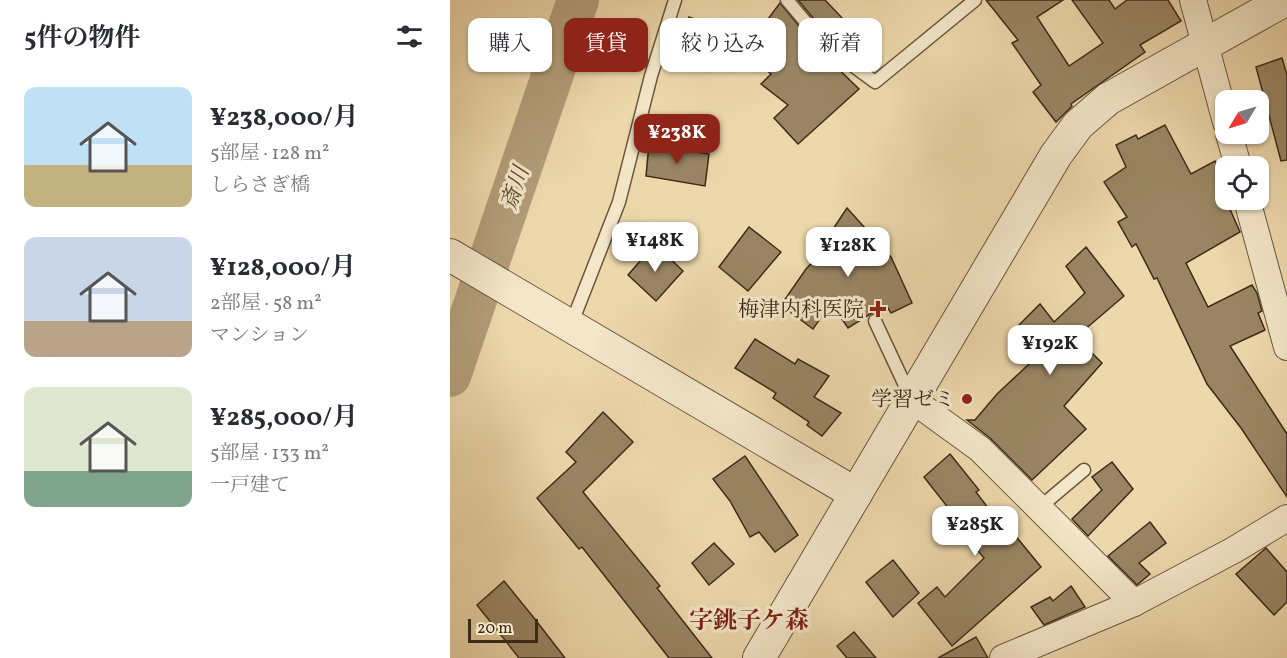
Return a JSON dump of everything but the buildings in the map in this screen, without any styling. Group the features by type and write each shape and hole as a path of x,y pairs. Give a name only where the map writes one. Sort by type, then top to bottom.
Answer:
{"street":[{"path":"1193,0 1217,90"},
{"path":"759,658 1056,155 1078,125 1108,99 1285,0"},
{"path":"1250,210 1287,346"},
{"path":"450,255 856,494"},
{"path":"911,399 980,449 1134,603"},
{"path":"1013,656 1134,603 1287,518"}],"lane":[{"path":"564,322 619,202 651,76 675,0"},
{"path":"786,0 825,45 875,82 975,0"},
{"path":"874,321 911,399"},
{"path":"1039,508 1084,470"}],"waterway":[{"name":"斎川","path":"450,376 578,0"}],"place":[{"name":"梅津内科医院","path":"878,309"},
{"name":"学習ゼミ","path":"967,399"}],"district":[{"name":"字銚子ケ森","path":"749,620"}]}
